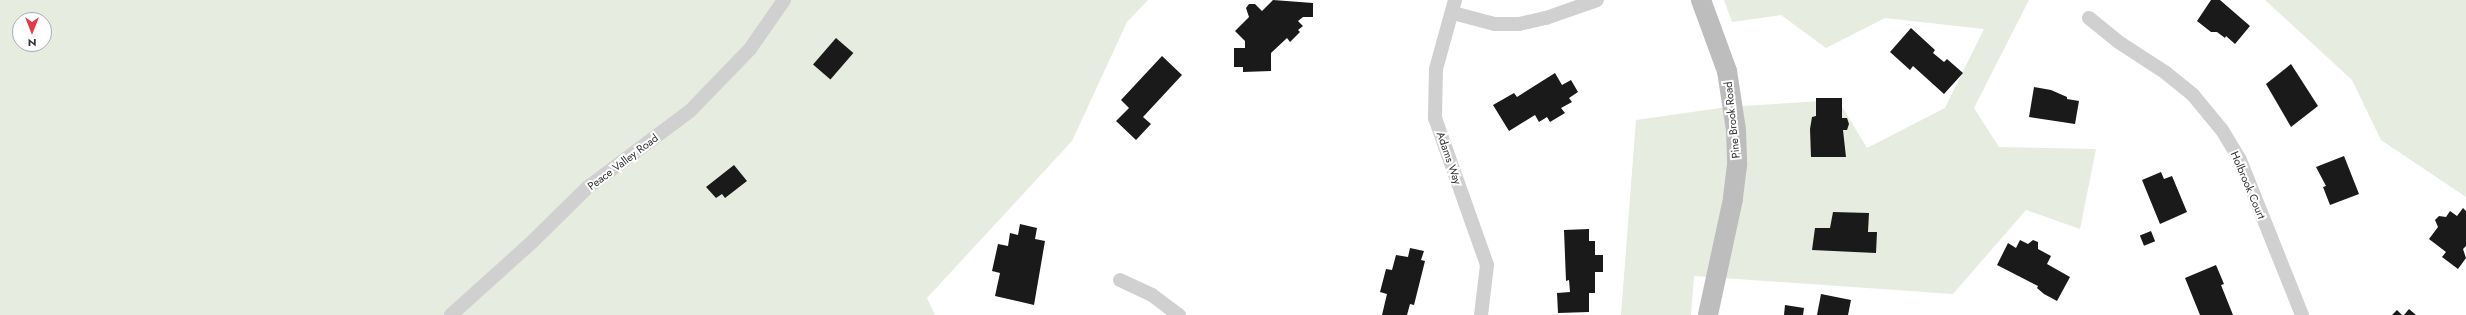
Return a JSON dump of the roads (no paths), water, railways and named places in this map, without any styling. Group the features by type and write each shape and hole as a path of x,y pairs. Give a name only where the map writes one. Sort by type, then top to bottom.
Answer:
{"street":[{"name":"Peace Valley Road","path":"451,315 532,242 588,187 690,111 750,49 784,0"},
{"path":"1454,6 1495,24 1519,24 1546,18 1597,0"},
{"name":"Pine Brook Road","path":"1701,0 1727,71 1736,130 1737,165 1733,199 1708,315"},
{"name":"Adams Way","path":"1454,6 1436,69 1435,118 1487,265 1481,315"},
{"name":"Holbrook Court","path":"2089,18 2117,41 2166,73 2193,94 2222,130 2240,160 2302,315"},
{"path":"1120,280 1152,295 1178,315"}]}
